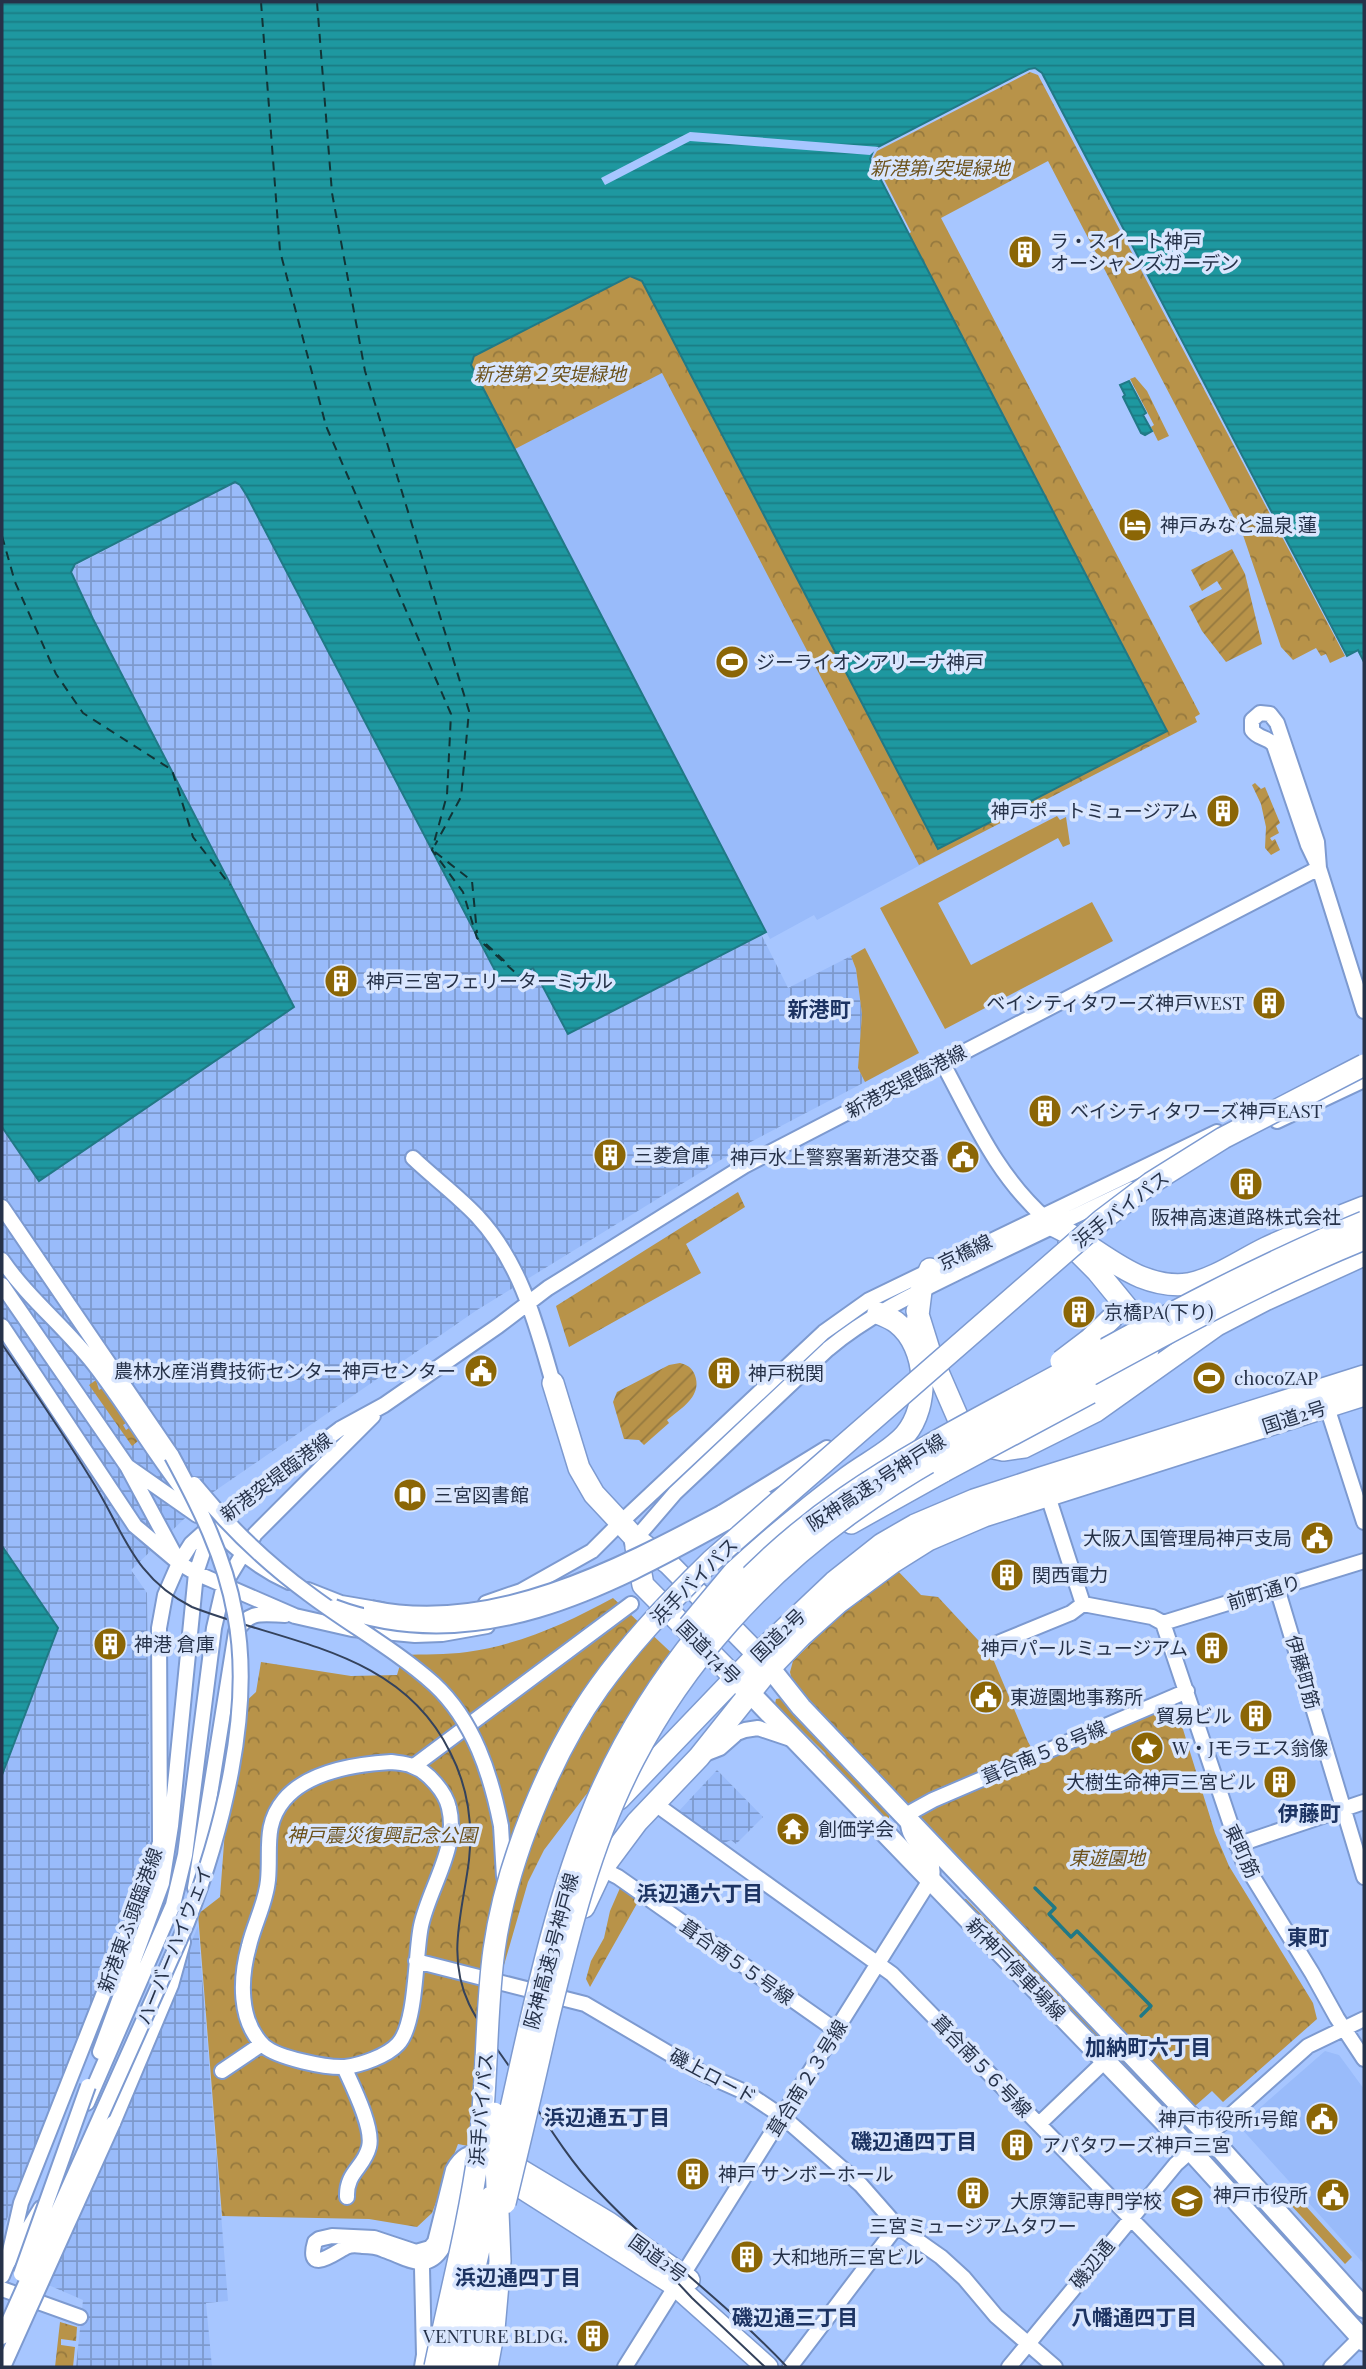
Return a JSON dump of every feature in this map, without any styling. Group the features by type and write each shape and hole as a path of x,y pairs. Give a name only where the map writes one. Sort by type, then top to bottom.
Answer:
{"highway":[{"name":"浜手バイパス","path":"435,2367 480,2149 498,1950 510,1879 541,1791 567,1739 598,1688 634,1642 703,1569 1092,1228 1151,1183 1223,1138 1364,1063"},
{"name":"浜手バイパス","path":"488,2367 500,2261 494,2129 498,1950 516,1881 546,1793 572,1741 602,1692 637,1645 674,1604 716,1564 1054,1266 1154,1187 1227,1140 1364,1070"},
{"path":"1048,1221 1143,1278 1179,1285 1203,1280 1298,1233 1364,1207"},
{"path":"753,1597 815,1547 859,1518 1093,1402 1142,1361 1148,1350 1149,1338 1142,1326 1106,1282 1048,1221"},
{"name":"阪神高速3号神戸線","path":"450,2367 551,1938 571,1870 597,1801 649,1702 674,1666 715,1615 761,1567 795,1536 853,1492 951,1433 1208,1294 1364,1222"},
{"name":"阪神高速3号神戸線","path":"469,2367 563,1955 595,1848 635,1757 662,1710 704,1652 753,1597 812,1542 877,1495 958,1447 1204,1314 1301,1266 1364,1239"},
{"path":"878,1313 898,1324 916,1339 967,1434 985,1446 1003,1450 1024,1447 1217,1325 1364,1255"},
{"path":"916,1339 919,1301 930,1269"},
{"path":"649,1702 686,1631 706,1603 734,1572 784,1526 890,1448 914,1423 923,1398 925,1358 919,1301"},
{"path":"951,1433 1058,1363 1112,1318"},
{"path":"898,1324 925,1358"},
{"name":"国道2号","path":"517,2176 578,1921 602,1869 627,1834 699,1757 743,1686 834,1582 882,1544 915,1525 974,1500 1364,1376"},
{"name":"国道174号","path":"553,1383 582,1475 594,1494 627,1531 669,1564 764,1661"},
{"name":"国道2号","path":"764,1661 868,1579 928,1539 984,1517 1364,1395"},
{"name":"国道174号","path":"627,1531 643,1585 743,1686"},
{"name":"国道2号","path":"743,1686 631,1784 604,1817 585,1847 569,1880 545,1947 495,2162 680,2280 783,2367"},
{"name":"国道2号","path":"680,2280 767,2367"}],"main road":[{"name":"新神戸停車場線","path":"764,1661 801,1707 1208,2135 1364,2308"},
{"name":"新神戸停車場線","path":"743,1686 1191,2151 1363,2338"},
{"path":"906,1818 899,1827 899,1838 927,1877"},
{"path":"450,2367 495,2162"},
{"path":"469,2367 517,2176"}],"street":[{"path":"1319,868 1317,842 1277,723 1270,714 1260,713 1252,720 1252,730 1257,736 1270,740 1275,745 1308,845 1319,868 1364,1011"},
{"name":"新港突堤臨港線","path":"179,1563 191,1544 212,1525 341,1429 384,1405 548,1288 737,1170 1319,868"},
{"path":"942,1062 999,1167 1025,1199 1048,1221"},
{"name":"京橋線","path":"627,1531 675,1493 828,1349 878,1313 919,1301 1048,1221 1364,1063"},
{"name":"京橋線","path":"627,1531 824,1332 869,1300 930,1269 1048,1221 1364,1080"},
{"path":"413,1158 480,1218 493,1236 516,1273 529,1303 553,1383"},
{"path":"2,1207 169,1458 230,1526 308,1594 417,1670 436,1686 452,1705 476,1742 492,1784 501,1826 504,1891 498,1950"},
{"path":"2,1220 169,1458 225,1531 312,1606 412,1675 432,1692 446,1709 470,1746 491,1807 497,1868 498,1950"},
{"path":"2,1260 39,1304 69,1333 95,1366 170,1476 212,1525 242,1554 266,1571 341,1603 370,1609 437,1610 480,1604 521,1591 627,1531"},
{"path":"2,1285 127,1466 179,1563"},
{"path":"2,1326 135,1526 179,1563 196,1573 295,1616 352,1629 385,1633 469,1630 547,1606 604,1582 618,1571 627,1531"},
{"path":"273,1566 310,1587 359,1605 385,1611 453,1613 503,1604 577,1580 645,1552 721,1513 814,1458 896,1398"},
{"name":"新港突堤臨港線","path":"224,1584 255,1534 384,1405"},
{"path":"1327,1407 1364,1522"},
{"path":"285,1584 346,1611 402,1623 436,1626 481,1624 528,1614 579,1597 667,1555 758,1503 860,1435"},
{"name":"ハーバーハイウェイ","path":"2,2320 9,2289 194,1885 216,1806 234,1694 228,1617 204,1536 169,1458"},
{"name":"ハーバーハイウェイ","path":"2,2337 187,1923 202,1885 223,1807 241,1694 236,1616 212,1537 169,1458"},
{"path":"127,1466 212,1525"},
{"path":"1048,1496 1083,1604"},
{"path":"80,2317 9,2289 156,1905 167,1860 196,1573 212,1525"},
{"name":"前町通り","path":"1163,1623 1364,1561"},
{"name":"新港東ふ頭臨港線","path":"4,2270 21,2203 152,1871 160,1842 159,1628 165,1595 179,1563"},
{"name":"新港東ふ頭臨港線","path":"4,2270 46,2200 173,1905 185,1855 214,1628 224,1584"},
{"name":"伊藤町筋","path":"1278,1588 1364,1877"},
{"path":"414,1766 631,1604"},
{"path":"1083,1604 1152,1617 1163,1623"},
{"path":"988,1647 1071,1614 1083,1604"},
{"path":"3,2367 113,2123 171,1984 190,1911 236,1632 243,1622 253,1615 295,1616"},
{"name":"東町筋","path":"1163,1623 1243,1861 1364,2059"},
{"name":"葺合南５８号線","path":"906,1818 933,1800 1186,1691"},
{"path":"699,1757 720,1748 737,1733 745,1730 758,1728 796,1740"},
{"path":"391,1762 414,1766 429,1777 442,1793 449,1805 452,1821 448,1849 421,1926 416,1961 408,2028 398,2044 381,2055 344,2067 292,2059 273,2053 262,2044 249,2026 243,1996 249,1945 268,1881 267,1838 271,1819 285,1798 308,1781 366,1763 391,1762"},
{"path":"1237,1845 1364,1802"},
{"name":"葺合南５６号線","path":"654,1803 892,1974 1276,2367"},
{"name":"葺合南５５号線","path":"602,1869 618,1877 837,2031"},
{"name":"葺合南２３号線","path":"625,2367 837,2031 927,1877"},
{"name":"磯上ロード","path":"416,1961 584,2004 704,2074 747,2093 783,2117 861,2185 897,2226 949,2264 996,2316 1055,2367"},
{"name":"磯辺通","path":"1009,2367 1176,2164 1308,2046 1364,2019"},
{"path":"222,2071 262,2044"},
{"path":"1039,2124 1105,2061"},
{"path":"344,2067 365,2117 369,2146 346,2185 347,2197"},
{"path":"425,2255 414,2262 383,2249 359,2245 346,2247 328,2259 321,2260 316,2258 313,2247 319,2239 332,2236 374,2238 425,2255 439,2254 460,2175 469,2168 495,2162"},
{"path":"790,2367 897,2226"},
{"path":"422,2367 425,2255"},
{"path":"1331,2367 1363,2338"}],"shaded area":[{"path":"2,2 1364,2 1364,662 1358,650 1347,656 1042,73 1035,68 1029,69 874,149 870,159 1167,731 938,849 642,281 630,276 474,356 471,365 766,932 568,1034 533,968 502,984 247,496 235,482 75,564 71,572 294,1007 39,1181 2,1127"},
{"path":"630,276 941,854 817,920 814,915 770,939 471,365"},
{"path":"1129,381 1152,431 1145,435 1141,433 1123,397 1125,395 1120,385"},
{"path":"235,482 247,496 502,983 533,967 569,1034 761,934 788,988 851,956 856,969 862,1014 858,1068 865,1082 745,1145 477,1310 209,1495 131,1570 147,1593 150,1839 145,1866 2,2232 2,1775 58,1628 2,1546 2,1127 39,1181 294,1007 93,619 71,568"},
{"path":"2,1546 58,1628 2,1775"},
{"path":"717,1770 763,1817 736,1844 731,1840 724,1843 678,1812"},
{"path":"198,1926 228,2301 206,2303 212,2367 76,2367 83,2300 46,2284"},
{"name":"神戸市役所","path":"1325,2051 1339,2055 1364,2089 1364,2264 1239,2126"}],"green space":[{"path":"1030,72 1038,75 1345,656 1330,663 1326,654 1321,656 1316,648 1293,660 1281,647 1243,535 1048,161 941,218 1200,714 1195,717 1197,722 919,865 662,373 515,449 471,365 474,356 630,276 642,281 926,826 1155,709 909,234 911,232 873,158 877,151"},
{"path":"1135,377 1147,391 1169,436 1158,441 1151,427 1154,425 1130,379"},
{"path":"1232,549 1245,574 1262,644 1226,662 1202,631 1189,606 1222,589 1217,581 1202,591 1191,570"},
{"path":"1255,783 1261,789 1265,787 1280,823 1276,826 1279,833 1270,838 1272,841 1275,839 1280,850 1271,855 1265,848 1266,827 1261,804 1252,785"},
{"path":"1057,816 1060,820 1066,817 1070,844 1063,847 1058,838 938,903 971,965 1092,902 1113,941 945,1029 880,908"},
{"path":"865,948 919,1053 865,1082 858,1068 862,1014 856,969 851,956"},
{"path":"738,1192 745,1207 686,1244 701,1273 569,1347 556,1306"},
{"path":"669,1365 687,1365 694,1373 696,1388 690,1400 644,1445 639,1440 624,1439 613,1402 617,1392"},
{"path":"96,1380 99,1390 102,1388 126,1423 123,1425 126,1430 129,1428 138,1441 132,1446 89,1385"},
{"name":"東遊園地","path":"896,1569 921,1595 938,1597 991,1654 1028,1742 1040,1762 1171,1707 1178,1713 1215,1833 1229,1866 1313,2003 1317,2019 1223,2102 1212,2091 1195,2106 1048,1956 793,1685 790,1672 793,1661 847,1608"},
{"name":"神戸震災復興記念公園","path":"613,1598 695,1675 585,1796 544,1850 528,1882 478,2055 468,2146 458,2144 432,2213 417,2227 369,2219 222,2216 198,1914 220,1897 225,1830 238,1762 243,1704 256,1692 261,1662 351,1676 397,1675 403,1655 459,1653 505,1644 560,1624"},
{"path":"782,1698 889,1811 889,1818 883,1821 828,1760 825,1753 775,1704 776,1699"},
{"path":"620,1888 639,1900 590,1987 586,1979 591,1961 604,1938 610,1911"},
{"path":"963,1899 966,1899 1181,2116 1179,2118 963,1903"},
{"path":"1293,2192 1352,2257 1345,2264 1289,2203 1286,2198"},
{"path":"60,2322 77,2327 76,2341 61,2339 61,2345 75,2347 73,2367 55,2367"}],"pier":[{"path":"690,132 879,147 870,155 690,141 605,185 601,178"}],"waterway":[{"path":"1035,1888 1055,1908 1049,1914 1071,1937 1077,1931 1151,2006 1141,2016"}],"ferry route":[{"path":"261,2 280,251 326,426 451,714 447,795 432,850 463,892 477,938 518,975"},
{"path":"317,2 332,193 365,371 469,711 461,797 435,845"},
{"path":"2,536 15,582 56,674 83,713 172,770 193,837 230,885"},
{"path":"435,852 472,881 477,933"},
{"path":"486,944 510,966"}],"tram line":[{"path":"2,1344 80,1462 131,1551 156,1582 192,1607 302,1642 371,1671 402,1692 428,1718 456,1765 467,1804 470,1846 457,1951 462,1986 469,2004 554,2135 586,2178 644,2236 741,2322 787,2367"},
{"path":"649,2252 692,2298 765,2367"}],"place":[{"name":"ラ・スイート神戸 オーシャンズガーデン","path":"1025,252"},
{"name":"神戸みなと温泉 蓮","path":"1135,525"},
{"name":"ジーライオンアリーナ神戸","path":"732,662"},
{"name":"神戸ポートミュージアム","path":"1223,811"},
{"name":"神戸三宮フェリーターミナル","path":"341,981"},
{"name":"ベイシティタワーズ神戸WEST","path":"1269,1003"},
{"name":"ベイシティタワーズ神戸EAST","path":"1045,1111"},
{"name":"三菱倉庫","path":"610,1155"},
{"name":"神戸水上警察署新港交番","path":"963,1157"},
{"name":"阪神高速道路株式会社","path":"1246,1184"},
{"name":"京橋PA(下り)","path":"1079,1312"},
{"name":"農林水産消費技術センター神戸センター","path":"481,1371"},
{"name":"神戸税関","path":"724,1373"},
{"name":"chocoZAP","path":"1209,1378"},
{"name":"三宮図書館","path":"410,1495"},
{"name":"大阪入国管理局神戸支局","path":"1317,1538"},
{"name":"関西電力","path":"1007,1575"},
{"name":"神港 倉庫","path":"110,1644"},
{"name":"神戸パールミュージアム","path":"1212,1648"},
{"name":"東遊園地事務所","path":"986,1697"},
{"name":"貿易ビル","path":"1256,1716"},
{"name":"W・Jモラエス翁像","path":"1147,1748"},
{"name":"大樹生命神戸三宮ビル","path":"1280,1782"},
{"name":"創価学会","path":"793,1829"},
{"name":"神戸市役所1号館","path":"1322,2119"},
{"name":"アパタワーズ神戸三宮","path":"1017,2145"},
{"name":"神戸 サンボーホール","path":"693,2174"},
{"name":"三宮ミュージアムタワー","path":"973,2193"},
{"name":"神戸市役所","path":"1333,2195"},
{"name":"大原簿記専門学校","path":"1187,2201"},
{"name":"大和地所三宮ビル","path":"747,2257"},
{"name":"VENTURE BLDG.","path":"593,2336"}],"district":[{"name":"新港町","path":"819,1010"},
{"name":"伊藤町","path":"1309,1814"},
{"name":"浜辺通六丁目","path":"700,1894"},
{"name":"東町","path":"1308,1938"},
{"name":"加納町六丁目","path":"1148,2048"},
{"name":"浜辺通五丁目","path":"607,2118"},
{"name":"磯辺通四丁目","path":"914,2142"},
{"name":"浜辺通四丁目","path":"518,2278"},
{"name":"磯辺通三丁目","path":"795,2318"},
{"name":"八幡通四丁目","path":"1134,2318"}],"park label":[{"name":"新港第1突堤緑地","path":"940,168"},
{"name":"新港第２突堤緑地","path":"550,374"}]}
